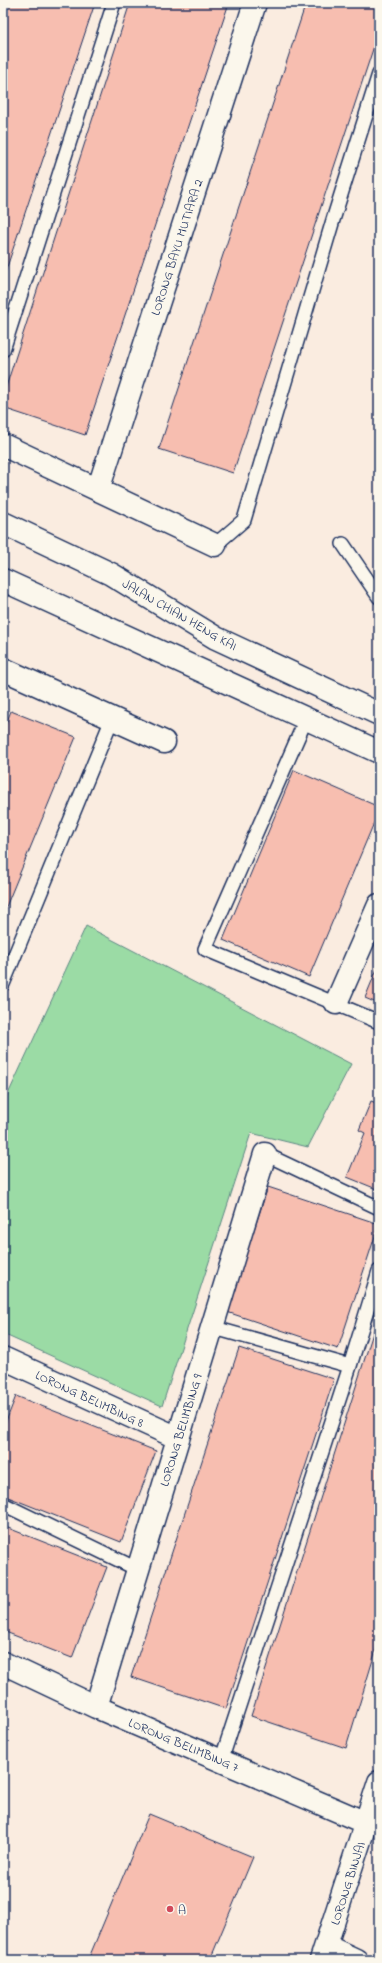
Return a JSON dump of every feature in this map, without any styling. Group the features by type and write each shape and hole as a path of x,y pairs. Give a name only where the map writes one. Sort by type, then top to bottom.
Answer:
{"street":[{"name":"LORONG BAYU MUTIARA 2","path":"98,490 255,3"},
{"path":"3,445 215,545"},
{"name":"JALAN CHIAN HENG KAI","path":"3,523 110,574 216,638 379,714"},
{"path":"3,580 379,752"},
{"path":"3,669 164,742"},
{"path":"336,1003 379,905"},
{"name":"LORONG BELIMBING 9","path":"96,1707 264,1154"},
{"name":"LORONG BELIMBING 8","path":"3,1358 178,1438"},
{"name":"LORONG BELIMBING 7","path":"3,1663 96,1707 221,1760 371,1818"},
{"name":"LORONG BINJAI","path":"323,1953 371,1818 379,1782"},
{"path":"323,1953 356,1960"}],"lane":[{"path":"3,350 114,3"},
{"path":"215,545 244,520 333,220 379,74"},
{"path":"344,544 379,597"},
{"path":"3,984 112,719"},
{"path":"306,719 205,949 379,1022"},
{"path":"264,1154 379,1208"},
{"path":"221,1760 350,1366 379,1271"},
{"path":"211,1326 350,1366"},
{"path":"3,1504 138,1569"}],"green space":[{"path":"86,926 351,1064 308,1147 251,1133 162,1406 3,1334 3,1105"}],"building":[{"path":"3,3 95,3 3,279"},
{"path":"130,3 229,3 85,435 3,408 3,396"},
{"path":"306,3 379,3 379,31 233,473 159,449"},
{"path":"11,711 76,737 3,914 3,731"},
{"path":"294,770 379,807 379,811 309,977 223,940"},
{"path":"379,964 379,1004 365,998"},
{"path":"371,1101 379,1104 379,1190 347,1177 365,1133 359,1130"},
{"path":"268,1187 379,1224 338,1349 227,1312"},
{"path":"379,1314 379,1640 346,1748 251,1716"},
{"path":"239,1348 334,1379 226,1709 131,1677"},
{"path":"16,1396 156,1451 121,1542 3,1495 3,1429"},
{"path":"3,1526 107,1567 72,1658 3,1631"},
{"name":"A","path":"149,1814 253,1857 210,1960 88,1960"}],"place":[{"name":"A","path":"170,1909"}]}
